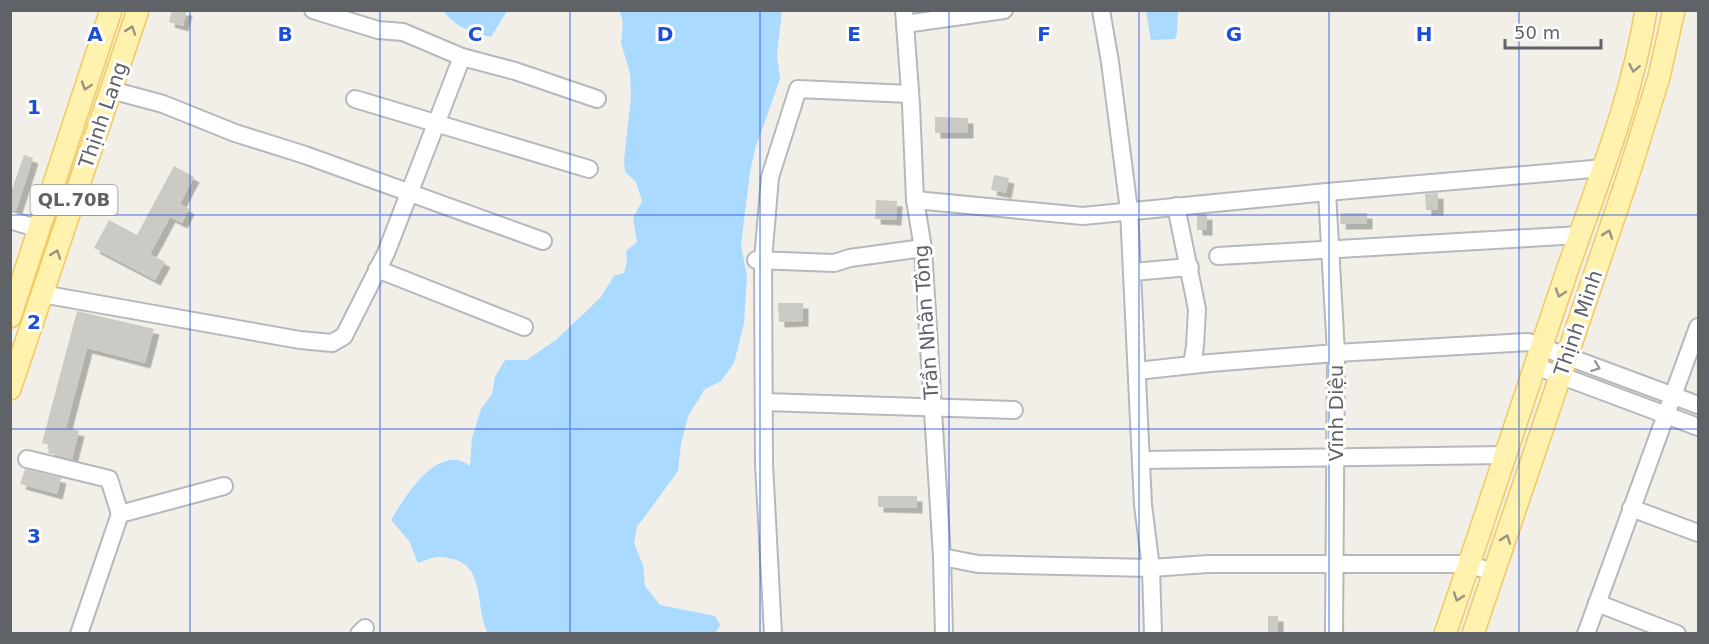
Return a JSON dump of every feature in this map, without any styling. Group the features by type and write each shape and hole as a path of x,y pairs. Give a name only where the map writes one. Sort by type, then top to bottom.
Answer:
{"main road":[{"name":"Thịnh Lang","path":"10,317 111,10"},
{"name":"Thịnh Lang","path":"11,384 138,10"},
{"name":"Thịnh Minh","path":"1445,633 1604,168 1632,78 1646,10"},
{"name":"Thịnh Minh","path":"1473,633 1628,176 1659,78 1674,10"},
{"path":"1604,168 1628,176"}],"street":[{"path":"313,10 378,30 403,32 462,57 515,71 597,99"},
{"path":"905,17 1004,10"},
{"path":"1101,10 1130,210 1143,505 1151,568 1153,633"},
{"name":"Trần Nhân Tông","path":"905,17 915,200 923,248 942,557 944,633"},
{"path":"42,294 300,340 332,343 344,336 378,269 462,57"},
{"path":"773,633 764,464 759,260 770,177 798,89 910,94"},
{"path":"111,90 163,104 235,133 305,155 543,241"},
{"path":"355,99 589,169"},
{"path":"915,200 1083,216 1604,168"},
{"name":"Vĩnh Diệu","path":"1327,192 1336,354 1334,633"},
{"path":"1176,206 1197,309 1196,346 1192,365"},
{"path":"10,220 39,229"},
{"path":"1218,256 1580,235"},
{"path":"759,260 834,263 850,258 923,248"},
{"path":"1132,272 1190,267"},
{"path":"378,269 524,327"},
{"path":"1586,633 1698,327"},
{"path":"1137,371 1336,354 1528,342 1538,356 1698,427"},
{"path":"1564,366 1674,396 1698,405"},
{"path":"764,402 1014,410"},
{"path":"1141,460 1505,455"},
{"path":"27,459 109,479 120,514 79,633"},
{"path":"120,514 224,486"},
{"path":"1631,508 1698,533"},
{"path":"942,557 978,564 1151,568 1208,564 1469,564 1494,573"},
{"path":"1597,603 1677,633"}],"water":[{"path":"444,11 507,11 491,37 453,22"},
{"path":"620,11 782,11 777,55 780,79 755,149 750,172 741,245 747,276 744,323 734,363 721,381 705,389 688,416 681,444 678,471 637,527 634,543 643,565 645,586 660,605 715,616 720,625 715,634 488,633 471,571 453,559 443,557 431,558 418,563 409,541 391,520 418,481 437,465 458,460 470,466 472,438 481,409 492,394 495,377 505,360 527,360 557,339 600,298 614,276 624,273 627,261 626,251 637,242 633,218 642,201 636,182 625,172 624,160 631,98 630,73 621,43 623,23"},
{"path":"1146,11 1178,11 1175,39 1151,40"}],"building":[{"path":"172,10 187,10 183,26 169,22"},
{"path":"935,117 968,118 968,133 935,133"},
{"path":"24,155 33,158 16,211 10,210 10,195"},
{"path":"174,166 194,177 180,204 189,209 182,223 170,217 150,254 165,262 155,280 94,248 109,220 137,235"},
{"path":"994,175 1009,178 1006,193 991,190"},
{"path":"1438,193 1438,210 1426,210 1425,194"},
{"path":"876,200 897,201 896,220 875,219"},
{"path":"1341,213 1367,213 1367,224 1340,224"},
{"path":"1207,214 1207,230 1197,230 1197,215"},
{"path":"778,303 803,303 803,321 779,322"},
{"path":"77,311 154,329 145,363 87,348 66,428 79,431 72,459 48,453 50,445 42,443"},
{"path":"25,469 61,478 57,494 20,484"},
{"path":"878,496 917,496 917,508 878,507"},
{"path":"1268,616 1278,616 1278,633 1268,633"}]}
